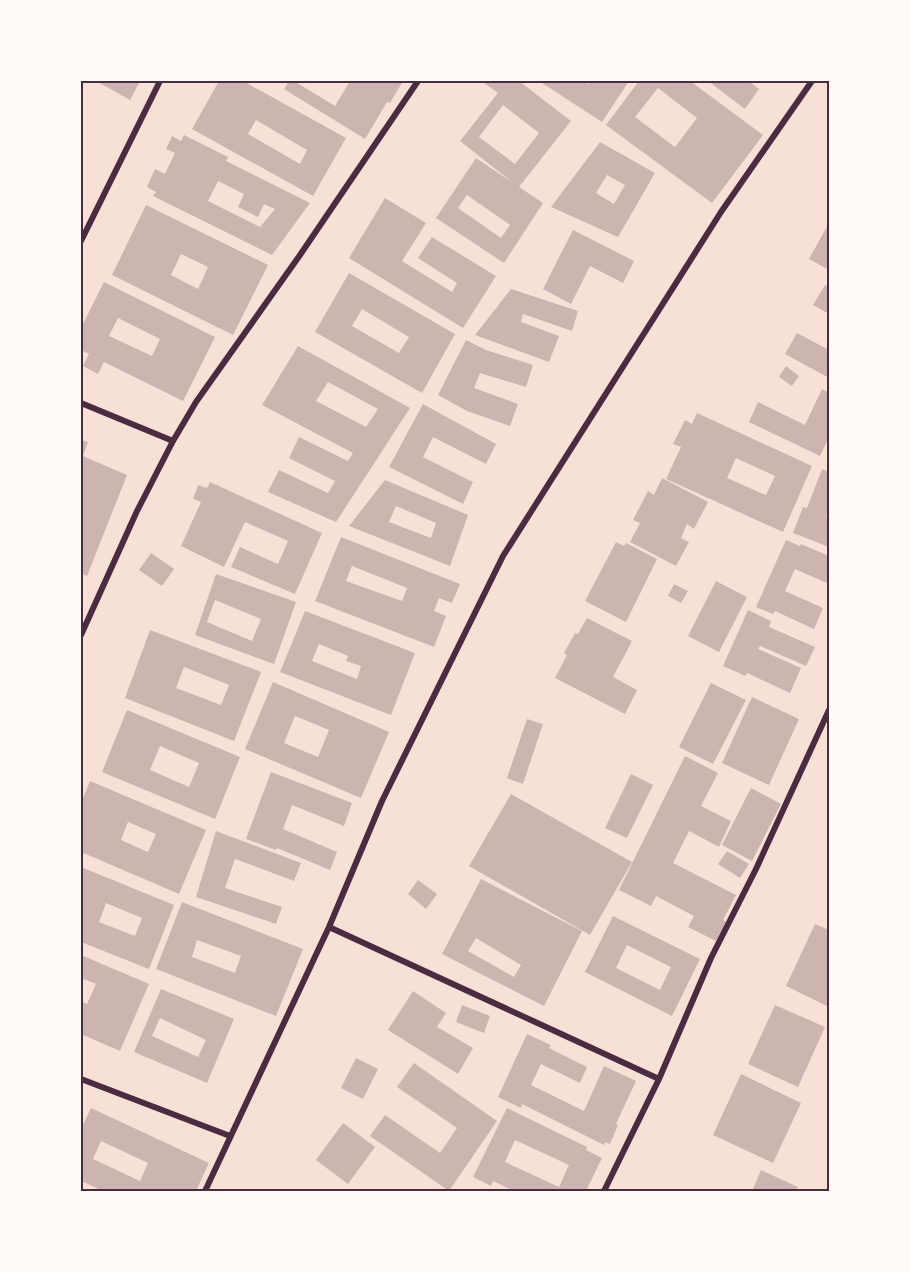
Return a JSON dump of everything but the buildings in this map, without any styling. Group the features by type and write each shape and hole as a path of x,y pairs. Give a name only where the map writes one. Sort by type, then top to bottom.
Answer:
{"street":[{"path":"81,241 160,81"},
{"path":"81,635 137,511 196,402 307,245 418,81"},
{"path":"205,1191 329,927 382,801 503,556 721,212 812,81"},
{"path":"81,403 173,441"},
{"path":"604,1191 659,1079 711,958 756,869 829,710"},
{"path":"329,927 659,1079"},
{"path":"81,1079 230,1136"}]}
